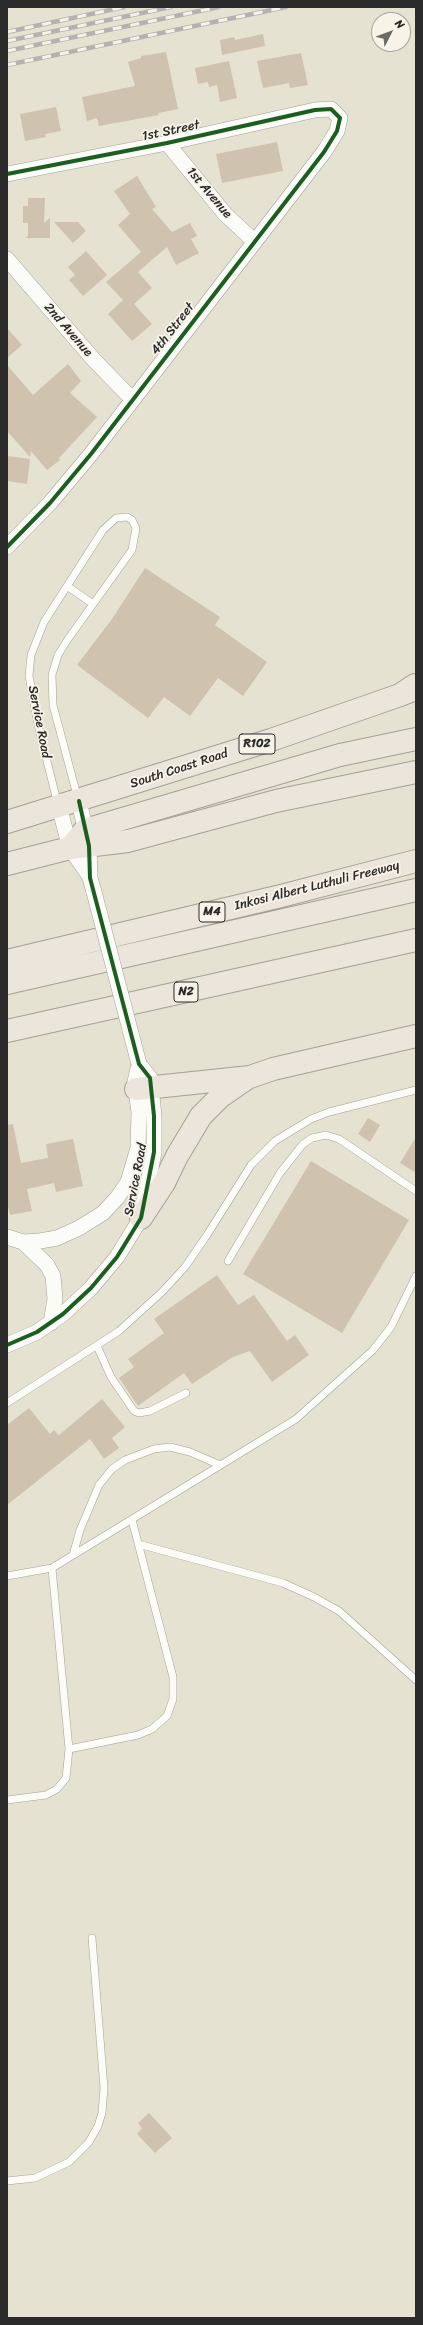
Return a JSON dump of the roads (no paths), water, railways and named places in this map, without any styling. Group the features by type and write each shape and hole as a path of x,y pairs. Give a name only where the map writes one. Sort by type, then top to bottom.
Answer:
{"main road":[{"name":"South Coast Road","path":"7,822 69,804 271,740 411,690"},
{"path":"7,864 81,841 303,765 408,740"},
{"path":"81,841 128,841 276,801 416,772"},
{"name":"Inkosi Albert Luthuli Freeway","path":"7,961 281,896 416,861"},
{"path":"7,983 416,890"},
{"name":"N2","path":"7,1031 416,940"},
{"path":"365,952 416,948"},
{"path":"144,1088 250,1077 273,1069 416,1036"},
{"path":"140,1218 164,1183 177,1156 201,1116 220,1098 250,1077"}],"street":[{"name":"1st Street","path":"7,174 167,143 315,110 331,110 337,114"},
{"name":"4th Street","path":"7,546 70,480 335,136 339,125 337,114"},
{"name":"1st Avenue","path":"167,143 226,214 254,240"},
{"name":"2nd Avenue","path":"7,259 94,360 132,399"},
{"name":"Service Road","path":"7,1345 38,1332 51,1323 91,1288 117,1257 140,1218 154,1152 154,1116 144,1088 135,1082 139,1064 81,841 69,804"},
{"name":"Service Road","path":"69,804 81,841"},
{"name":"Service Road","path":"7,1237 23,1242 48,1240 79,1228 103,1213 117,1198 128,1182 138,1148 139,1119 144,1088"},
{"name":"Service Road","path":"23,1242 47,1265 54,1279 55,1299 51,1323"}],"lane":[{"name":"Service Road","path":"127,516 132,520 137,532 132,550 64,645 55,664 52,675 53,704 69,804 38,729 29,676 30,665 37,637 66,586 111,521 127,516"},
{"path":"66,586 93,604"},
{"path":"7,1403 97,1346 130,1322 185,1267 208,1235 250,1165 274,1141 310,1119 416,1090"},
{"path":"228,1261 280,1173 303,1144 312,1138 326,1135 339,1139 416,1191"},
{"path":"7,1576 52,1568 296,1419 356,1366 391,1327 416,1276"},
{"path":"97,1346 111,1377 134,1411 139,1413 150,1411 186,1394"},
{"path":"73,1556 80,1530 99,1485 112,1469 125,1460 154,1449 170,1447 190,1452 220,1465"},
{"path":"69,1749 138,1735 158,1725 170,1710 173,1699 173,1677 132,1520"},
{"path":"138,1544 283,1583 314,1597 338,1612 416,1680"},
{"path":"7,1800 46,1795 57,1789 66,1778 69,1749 52,1568"},
{"path":"7,2181 35,2178 68,2162 89,2142 98,2126 102,2113 104,2088 92,1938"}],"railway":[{"path":"7,32 124,7"},
{"path":"7,41 171,7"},
{"path":"7,51 219,7"},
{"path":"7,65 286,7"}]}
